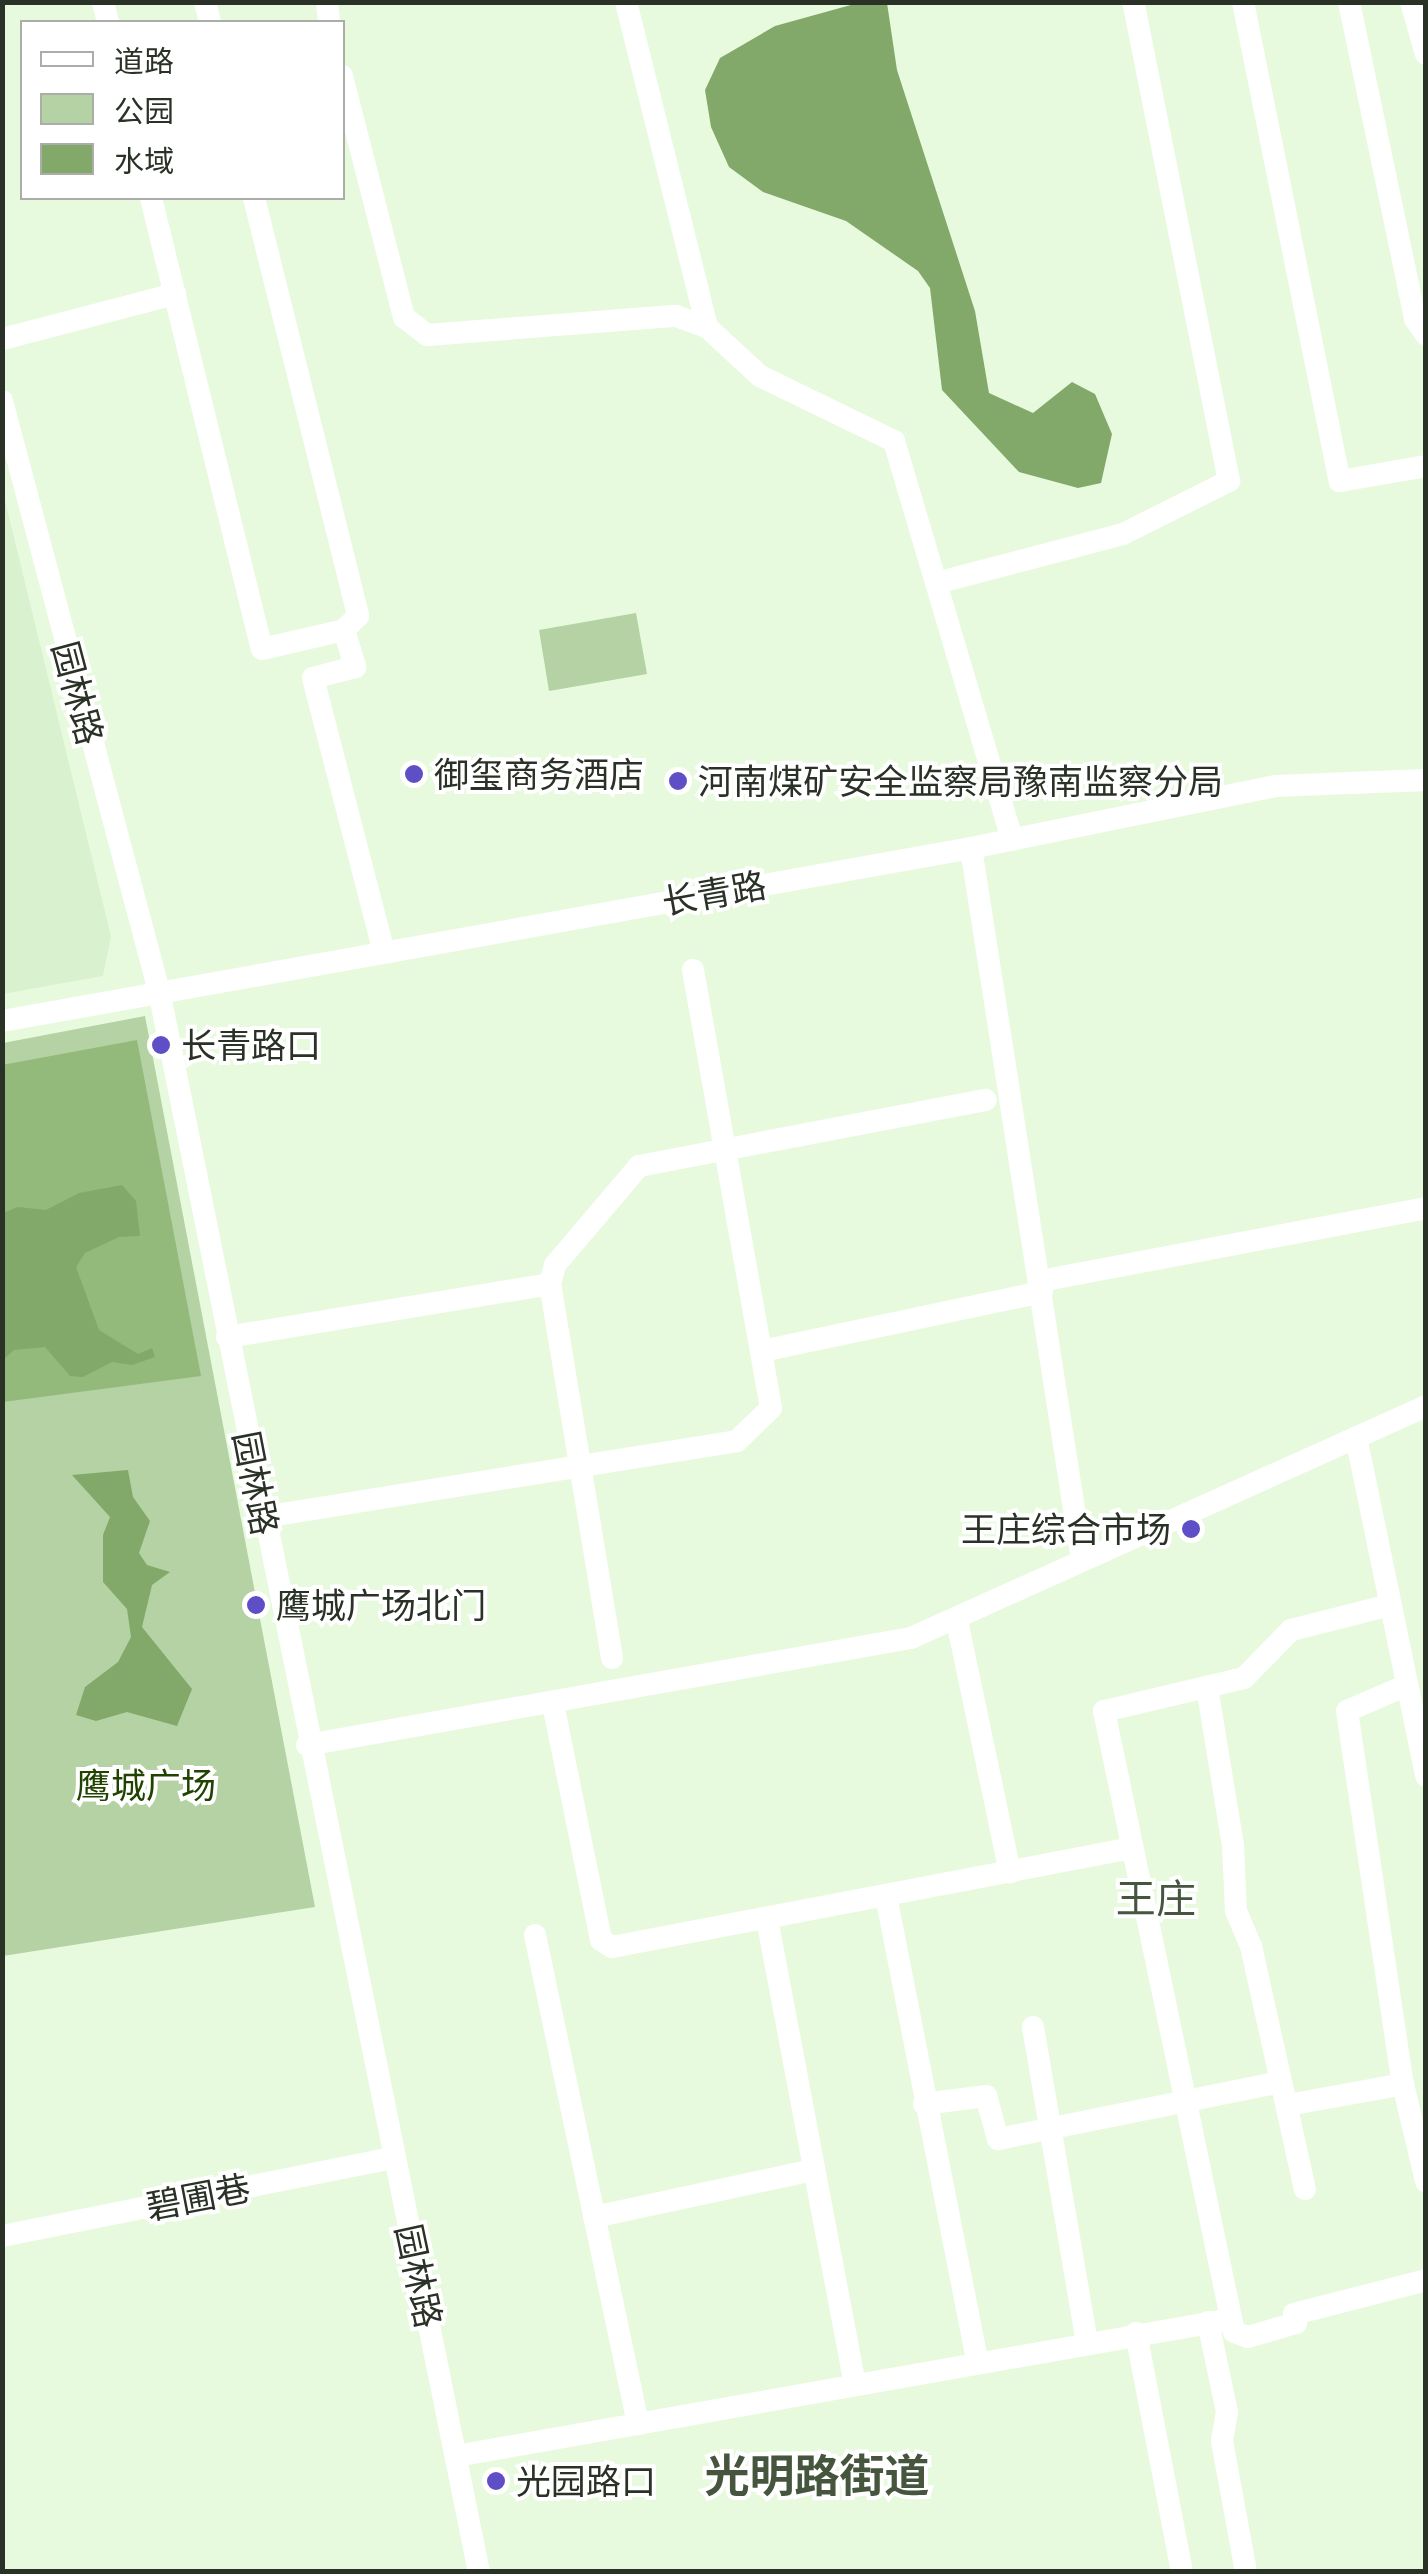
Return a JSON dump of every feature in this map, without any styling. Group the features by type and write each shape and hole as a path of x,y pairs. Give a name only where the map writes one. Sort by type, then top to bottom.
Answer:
{"street":[{"path":"626,2 707,327"},
{"path":"940,582 1123,534 1228,481 1133,2"},
{"path":"1243,2 1340,481 1426,466"},
{"path":"1350,2 1414,320 1426,335"},
{"path":"1411,2 1426,54"},
{"path":"345,88 404,317 427,335 676,316 707,327 760,376 894,440 940,582 1012,840"},
{"path":"152,200 262,649 344,630 358,616 254,200"},
{"path":"2,339 175,294"},
{"name":"园林路","path":"2,401 158,991 307,1745 479,2572"},
{"path":"2,504 27,502"},
{"path":"344,630 355,667 314,678 384,952"},
{"name":"长青路","path":"2,1020 971,848 1276,786 1426,780"},
{"path":"971,848 1082,1560"},
{"path":"263,1517 737,1442 771,1408 693,970"},
{"path":"612,1658 550,1284 555,1264 624,1176 639,1166 986,1100"},
{"path":"762,1351 1041,1287 1426,1208"},
{"path":"227,1336 550,1284"},
{"path":"307,1745 878,1647 1426,1406"},
{"path":"1356,1437 1426,1776"},
{"path":"1246,2572 1220,2320 1188,2104 1104,1711 1244,1678 1291,1630 1390,1605"},
{"path":"957,1620 1010,1872"},
{"path":"1407,1685 1347,1711 1403,2084 1426,2180"},
{"path":"1207,1687 1228,1808 1236,1911 1251,1946 1305,2188"},
{"path":"553,1704 601,1940 612,1947 1132,1848"},
{"path":"886,1896 924,2104 978,2361"},
{"path":"767,1919 855,2385"},
{"path":"535,1936 638,2424"},
{"path":"1033,2028 1054,2129 1087,2342"},
{"path":"924,2104 986,2096 998,2140 1188,2104 1280,2082"},
{"path":"1288,2105 1403,2084"},
{"name":"碧圃巷","path":"2,2236 394,2158"},
{"path":"594,2217 813,2170"},
{"path":"456,2456 1220,2320 1248,2337 1296,2322 1294,2314 1426,2280"},
{"path":"1136,2333 1182,2572"}],"shaded area":[{"path":"3,492 111,936 103,976 3,994"},
{"path":"137,1040 201,1376 3,1402 2,1065"}],"green space":[{"path":"636,613 647,674 549,691 539,630"},
{"name":"鹰城广场","path":"145,1016 315,1907 3,1956 3,1043"}],"water":[{"path":"858,3 887,3 897,70 975,311 989,393 1033,413 1072,382 1095,394 1112,434 1101,483 1078,488 1019,472 942,390 930,288 918,271 846,221 763,192 729,167 711,127 705,90 720,58 775,26"},
{"path":"122,1185 136,1201 140,1236 119,1237 85,1253 76,1267 99,1330 138,1354 152,1348 155,1357 132,1365 112,1362 83,1377 70,1376 45,1347 14,1350 3,1360 3,1213 18,1207 46,1210 79,1193"},
{"path":"128,1470 133,1497 150,1521 139,1553 147,1565 170,1572 152,1585 142,1627 192,1689 177,1726 127,1712 96,1721 76,1715 85,1687 118,1662 131,1637 127,1609 103,1582 103,1535 110,1517 72,1475"}],"place":[{"name":"御玺商务酒店","path":"414,774"},
{"name":"河南煤矿安全监察局豫南监察分局","path":"678,781"},
{"name":"长青路口","path":"161,1045"},
{"name":"王庄综合市场","path":"1191,1529"},
{"name":"鹰城广场北门","path":"256,1605"},
{"name":"光园路口","path":"496,2481"}],"district":[{"name":"王庄","path":"1156,1898"},
{"name":"光明路街道","path":"817,2476"}]}
